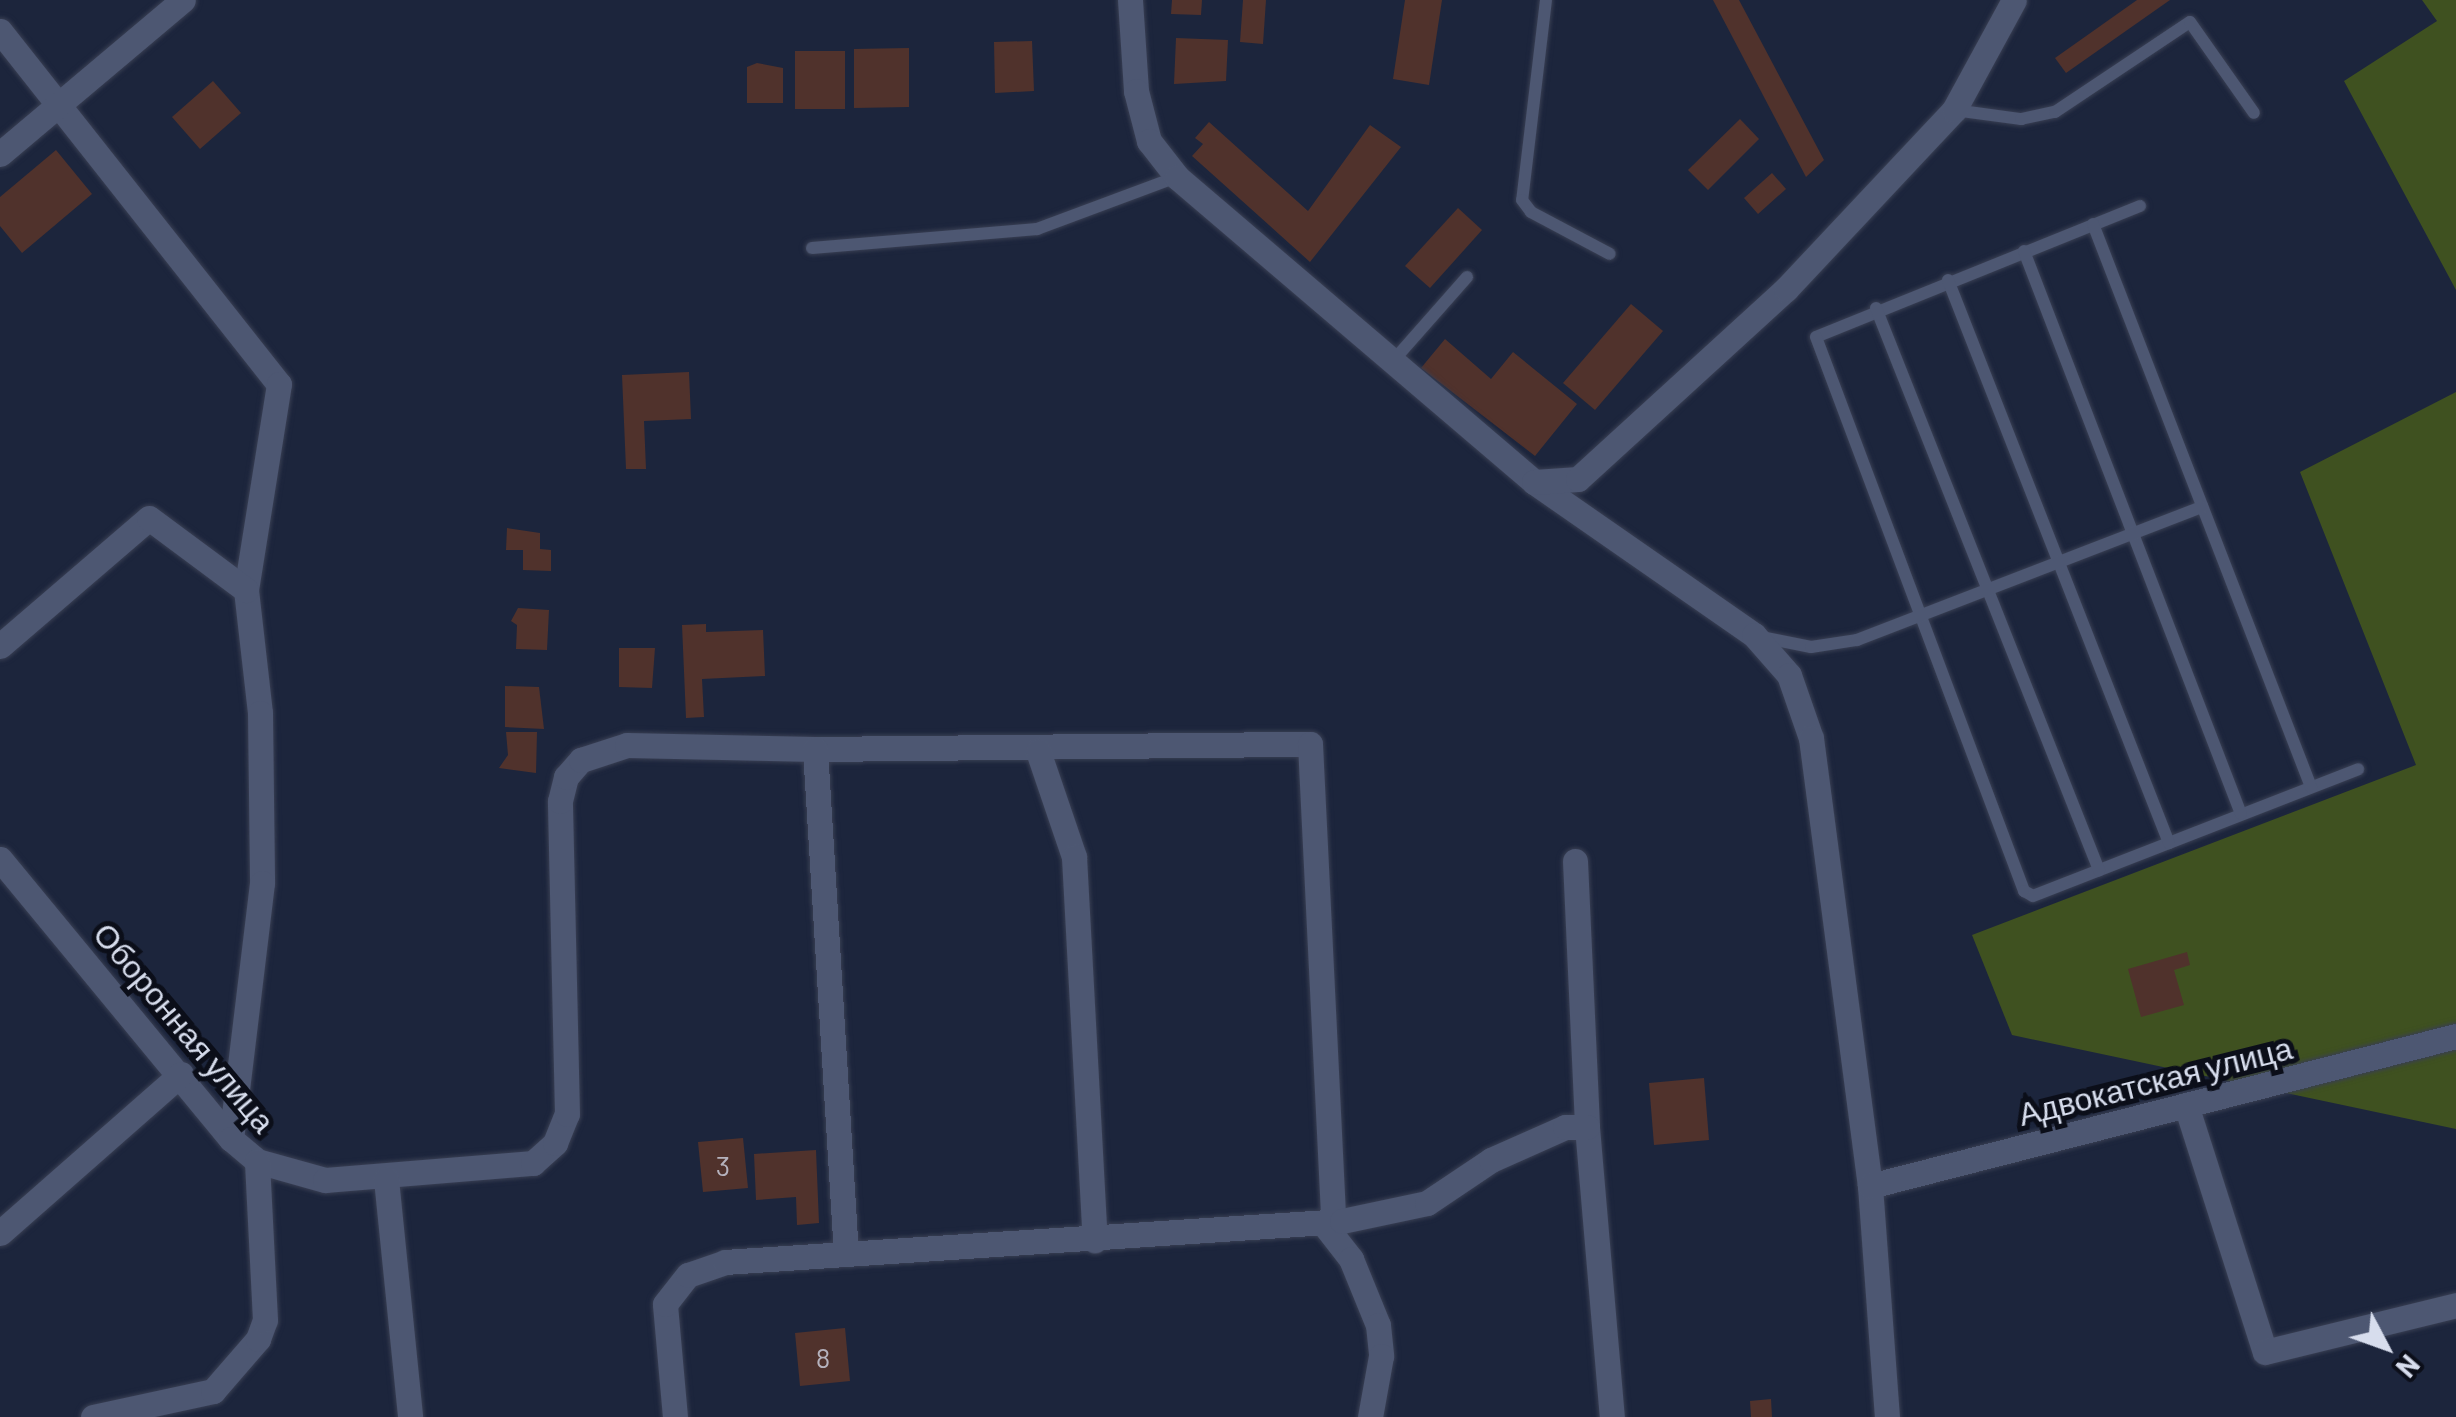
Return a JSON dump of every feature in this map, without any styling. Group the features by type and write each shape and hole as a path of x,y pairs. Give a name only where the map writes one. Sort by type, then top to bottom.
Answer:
{"street":[{"path":"0,154 183,0"},
{"path":"1130,0 1136,90 1149,141 1177,177 1534,482 1754,635 1789,675 1811,738 1870,1186 1887,1417"},
{"path":"1534,482 1578,478 1786,288 1954,110 2014,0"},
{"path":"0,31 54,107 279,384 246,590 260,713 262,883 230,1139"},
{"path":"0,646 149,518 159,519 246,590"},
{"name":"Оборонная улица","path":"5,877 182,1074 230,1139 257,1162 291,1176 386,1180 533,1163 555,1143 567,1114 560,802 566,777 581,760 627,745 1038,751 1310,744 1328,1223"},
{"path":"815,750 846,1254"},
{"path":"1038,751 1074,857 1095,1240"},
{"path":"1575,861 1587,1127 1612,1417"},
{"name":"Адвокатская улица","path":"1870,1186 2456,1036"},
{"path":"0,1233 182,1074"},
{"path":"2186,1105 2265,1352 2456,1304"},
{"path":"675,1417 665,1304 688,1276 725,1262 1328,1223 1427,1204 1491,1160 1565,1127 1587,1127"},
{"path":"93,1417 213,1390 258,1339 265,1320 257,1162"},
{"path":"386,1180 410,1417"},
{"path":"1328,1223 1352,1259 1378,1324 1380,1356 1370,1417"}],"lane":[{"path":"1549,1 1522,200 1531,212 1610,254"},
{"path":"1954,110 2021,119 2055,112 2190,22 2254,113"},
{"path":"812,248 1037,229 1177,177"},
{"path":"2140,206 1821,330 1816,346 2024,891 2034,896 2358,768"},
{"path":"2093,224 2311,787"},
{"path":"2024,251 2241,814"},
{"path":"1393,362 1467,277"},
{"path":"1948,280 2169,843"},
{"path":"1876,308 2099,870"},
{"path":"1754,635 1811,647 1856,640 2202,507"}],"green space":[{"path":"2422,0 2456,0 2456,290 2344,81 2437,21"},
{"path":"2456,392 2456,1129 2012,1035 1972,935 2416,765 2300,472"}],"building":[{"path":"1172,0 1202,0 1201,15 1171,14"},
{"path":"1243,0 1266,0 1263,44 1240,42"},
{"path":"1405,0 1442,0 1429,85 1393,79"},
{"path":"1713,0 1739,0 1824,160 1806,177"},
{"path":"2137,0 2170,0 2066,73 2055,58"},
{"path":"1176,38 1228,40 1226,81 1174,84"},
{"path":"1032,41 1034,91 995,93 994,42"},
{"path":"909,48 909,107 854,108 854,49"},
{"path":"795,51 845,51 845,109 795,109"},
{"path":"757,63 783,68 783,103 747,103 747,67"},
{"path":"213,81 241,113 200,149 172,117"},
{"path":"1740,119 1759,139 1708,190 1688,170"},
{"path":"1209,122 1308,211 1370,125 1401,147 1310,262 1192,156 1203,144 1195,138"},
{"path":"56,150 92,194 22,253 0,226 0,197"},
{"path":"1772,173 1786,189 1758,214 1744,198"},
{"path":"1458,208 1482,230 1430,288 1405,266"},
{"path":"1631,304 1663,331 1595,410 1563,383"},
{"path":"1445,339 1491,379 1513,352 1577,404 1535,456 1421,368"},
{"path":"689,372 691,419 644,421 646,469 626,469 622,375"},
{"path":"507,528 540,533 540,549 551,550 551,571 523,570 523,550 506,550"},
{"path":"518,608 549,610 547,650 516,649 517,625 511,621"},
{"path":"706,624 706,632 763,630 765,676 702,679 704,717 686,718 682,625"},
{"path":"619,648 655,648 652,688 619,687"},
{"path":"505,686 539,687 544,729 505,727"},
{"path":"506,732 537,732 536,773 499,768 508,755"},
{"path":"2187,952 2190,965 2174,970 2184,1005 2141,1017 2128,969"},
{"path":"1704,1078 1709,1140 1654,1145 1649,1083"},
{"path":"743,1138 748,1188 703,1192 698,1142"},
{"path":"816,1150 819,1223 797,1225 796,1197 756,1200 754,1154"},
{"path":"845,1328 850,1381 800,1386 795,1333"},
{"path":"1771,1399 1772,1417 1751,1417 1750,1401"}]}
